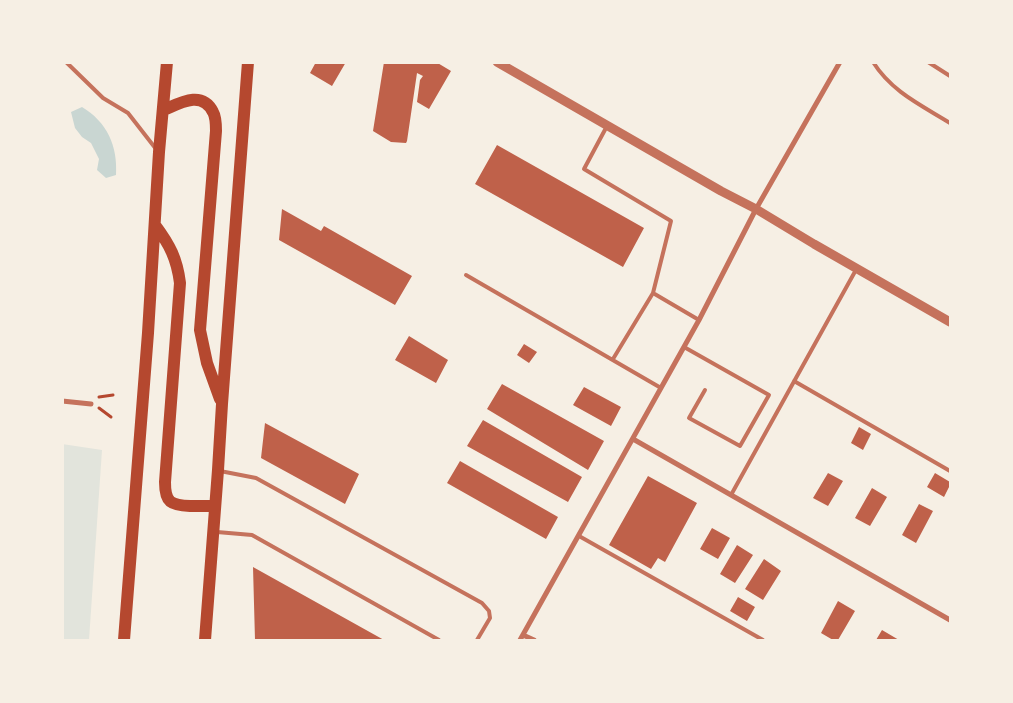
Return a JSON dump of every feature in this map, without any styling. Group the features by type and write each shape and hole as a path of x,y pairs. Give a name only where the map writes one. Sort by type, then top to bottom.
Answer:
{"main road":[{"path":"124,640 167,62"},
{"path":"205,640 248,62"},
{"path":"164,110 188,100 196,99 206,103 214,113 216,131 200,330 207,363 222,404"},
{"path":"155,225 171,250 180,283 165,493 170,501 176,505 215,506"}],"street":[{"path":"497,62 950,322"},
{"path":"520,640 699,320 756,209 840,62"},
{"path":"62,401 91,404"},
{"path":"633,439 950,620"},
{"path":"523,635 534,640"}],"lane":[{"path":"66,62 104,98 128,113 159,152"},
{"path":"873,62 893,87 950,123"},
{"path":"928,62 950,76"},
{"path":"607,126 584,169 671,221 653,293 613,359"},
{"path":"731,495 857,268"},
{"path":"466,275 661,388"},
{"path":"653,293 699,320"},
{"path":"684,347 769,396 740,446 689,418 705,390"},
{"path":"794,382 950,471"},
{"path":"218,470 256,478 482,603 488,611 490,618 477,640"},
{"path":"214,532 252,535 439,640"},
{"path":"579,536 763,640"}],"shaded area":[{"path":"82,107 98,120 109,136 115,154 116,175 106,178 97,170 99,159 91,143 82,137 75,128 71,112"},
{"path":"62,444 102,450 89,640 63,640"}],"building":[{"path":"316,62 346,62 332,86 310,73"},
{"path":"384,62 436,62 451,71 429,109 417,102 420,80 423,76 417,73 406,143 391,142 373,131"},
{"path":"497,145 644,228 623,267 475,184"},
{"path":"282,209 321,231 324,226 412,276 395,305 279,240"},
{"path":"409,336 448,360 436,383 395,360"},
{"path":"524,344 537,352 529,363 517,355"},
{"path":"502,384 604,441 588,470 487,409"},
{"path":"584,387 621,407 611,426 573,405"},
{"path":"483,420 582,477 568,502 467,446"},
{"path":"265,423 359,474 345,504 261,458"},
{"path":"859,427 871,434 863,450 851,443"},
{"path":"460,461 558,517 546,539 447,483"},
{"path":"828,473 843,481 828,506 813,498"},
{"path":"935,473 950,482 944,497 927,487"},
{"path":"648,476 697,503 665,562 658,558 651,569 609,545"},
{"path":"872,488 887,497 870,526 855,518"},
{"path":"919,504 933,511 916,543 902,535"},
{"path":"712,528 730,538 718,559 700,549"},
{"path":"737,545 753,555 735,583 720,574"},
{"path":"764,559 781,571 763,600 745,589"},
{"path":"253,567 384,640 255,640"},
{"path":"738,597 755,607 747,621 730,611"},
{"path":"838,601 855,611 838,640 833,640 821,633"},
{"path":"882,630 899,640 876,640"}]}
